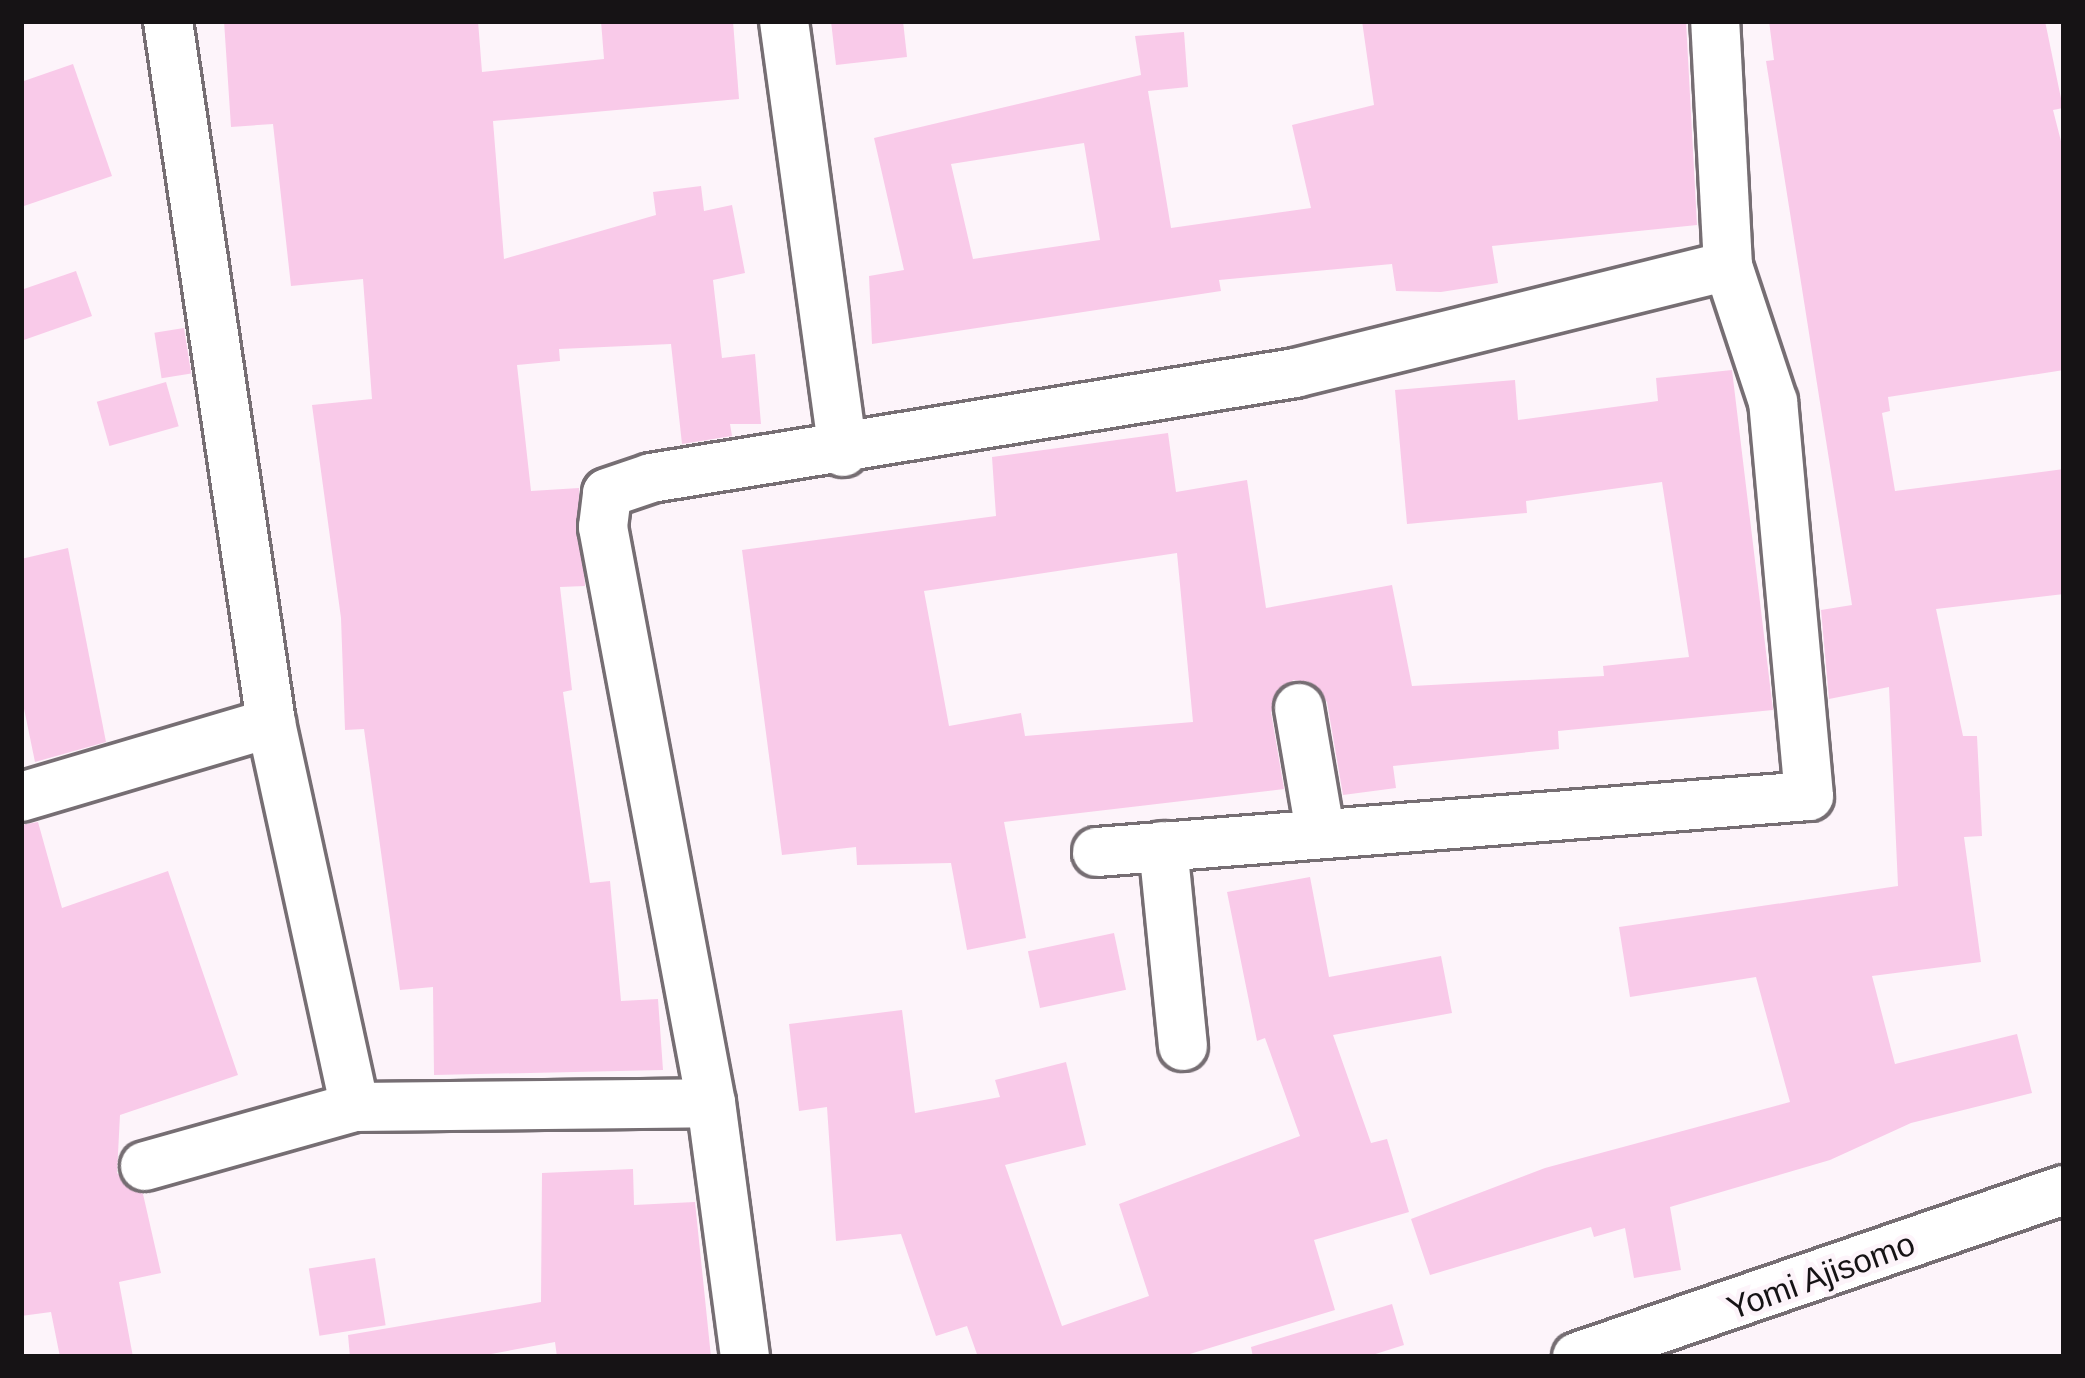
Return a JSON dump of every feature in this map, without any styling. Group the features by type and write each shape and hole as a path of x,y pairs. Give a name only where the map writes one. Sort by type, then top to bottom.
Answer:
{"street":[{"path":"168,21 271,723 355,1107"},
{"path":"784,21 843,452"},
{"path":"1097,852 1809,796 1773,402 1728,266 1715,21"},
{"path":"745,1357 711,1103 603,527 607,494 651,478 843,452 1295,373 1728,266"},
{"path":"1299,708 1321,831"},
{"path":"21,797 271,723"},
{"path":"1163,846 1183,1046"},
{"path":"145,1166 355,1107 711,1103"},
{"name":"Yomi Ajisomo","path":"1577,1357 2064,1190"}],"building":[{"path":"224,21 478,21 482,72 604,59 601,21 733,21 739,99 493,121 504,259 656,215 653,192 701,186 704,211 732,205 745,273 713,280 722,358 755,354 761,424 730,424 732,436 682,444 671,344 559,349 560,361 517,365 531,491 579,488 585,586 560,587 572,690 563,692 590,883 610,881 621,1001 658,999 663,1070 434,1075 433,987 400,990 364,729 345,730 341,618 312,405 372,399 363,279 291,286 273,124 231,127"},
{"path":"831,21 903,21 907,57 836,65"},
{"path":"1362,21 1686,21 1697,225 1492,246 1498,283 1441,292 1396,291 1392,264 1219,280 1221,291 872,344 869,276 904,270 874,138 1141,75 1135,36 1184,32 1188,87 1148,91 1171,228 1311,208 1292,125 1374,105","holes":["1084,143 1100,240 973,259 951,164"]},
{"path":"1769,21 2045,21 2063,108 2053,110 2064,153 2064,370 1888,397 1890,411 1882,413 1895,491 2064,469 2064,594 1936,609 1963,736 1977,736 1982,836 1964,837 1981,962 1872,976 1895,1064 2017,1034 2032,1093 1911,1123 1830,1160 1670,1207 1681,1270 1634,1278 1625,1228 1594,1237 1591,1227 1430,1275 1411,1219 1545,1168 1790,1102 1756,977 1630,997 1619,927 1898,886 1889,687 1829,699 1821,610 1852,605 1766,61 1774,60"},
{"path":"73,64 112,176 21,207 21,82"},
{"path":"76,271 92,316 21,341 21,290"},
{"path":"184,328 191,373 162,378 154,333"},
{"path":"1732,370 1773,710 1558,731 1559,749 1393,766 1396,788 1343,795 1327,702 1310,682 1293,680 1271,712 1284,789 1004,822 1026,938 967,950 951,863 857,865 856,847 782,855 742,550 996,516 992,457 1168,433 1176,492 1247,480 1266,608 1392,585 1412,686 1604,676 1603,666 1689,657 1662,482 1526,501 1527,513 1407,524 1395,390 1515,380 1518,420 1658,401 1656,378","holes":["1177,553 1193,722 1025,736 1021,713 949,726 924,591"]},
{"path":"166,382 179,426 109,446 97,402"},
{"path":"68,548 106,742 35,762 21,694 21,559"},
{"path":"38,822 62,908 168,871 238,1075 120,1115 117,1173 143,1194 161,1273 119,1282 133,1357 60,1357 51,1312 21,1316 21,825"},
{"path":"1310,877 1329,977 1441,956 1452,1013 1333,1035 1371,1143 1387,1139 1409,1212 1314,1240 1335,1310 1180,1357 978,1357 967,1326 936,1336 901,1234 836,1241 827,1107 799,1111 789,1024 902,1010 915,1113 1000,1097 995,1080 1066,1062 1086,1145 1005,1165 1062,1326 1149,1296 1119,1204 1300,1136 1265,1038 1257,1041 1227,892"},
{"path":"1114,933 1126,990 1040,1008 1028,951"},
{"path":"633,1169 634,1205 695,1202 711,1357 557,1357 555,1342 475,1357 350,1357 348,1335 541,1302 542,1173"},
{"path":"375,1258 386,1325 319,1336 309,1268"},
{"path":"1392,1304 1404,1345 1366,1357 1253,1357 1251,1347"}]}
